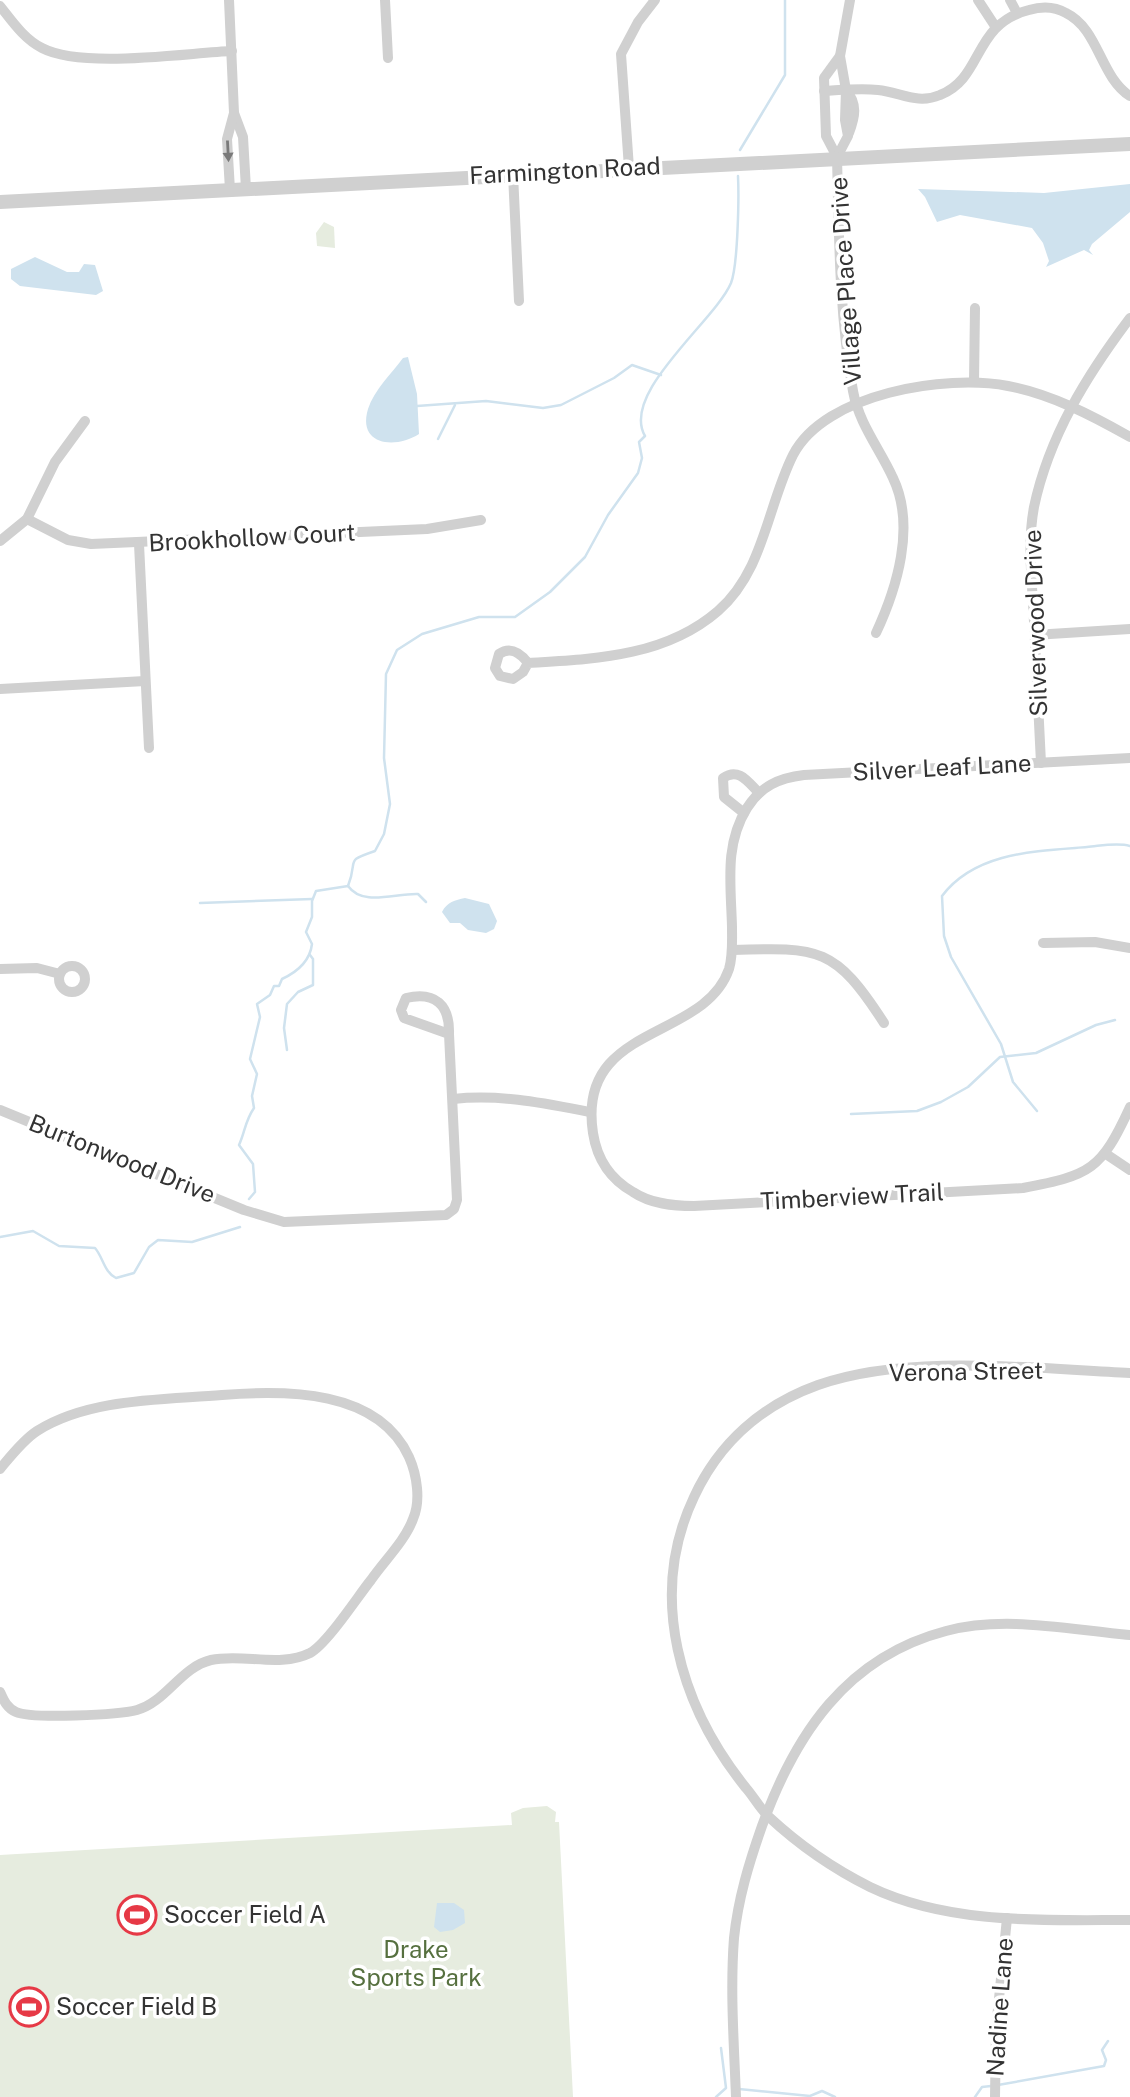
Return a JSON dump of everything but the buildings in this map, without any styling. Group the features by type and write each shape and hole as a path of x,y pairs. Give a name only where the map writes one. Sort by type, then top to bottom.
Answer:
{"street":[{"path":"229,0 234,113 227,139 230,190"},
{"path":"386,0 388,58"},
{"path":"629,167 621,54 638,22 655,0"},
{"path":"837,157 855,118 854,100 846,90 840,56 850,0"},
{"path":"978,0 995,26"},
{"path":"1010,0 1017,13"},
{"path":"0,6 21,32 42,48 76,58 232,51"},
{"path":"824,91 880,90 915,100 937,97 960,83 995,26 1017,13 1045,7 1067,13 1079,21 1116,83 1130,96"},
{"path":"837,157 826,136 824,78 840,56"},
{"path":"234,113 243,137 246,189"},
{"name":"Farmington Road","path":"0,202 629,167 1130,144"},
{"name":"Village Place Drive","path":"837,157 846,348 856,404 872,443 894,479 901,505 901,557 891,601 876,633"},
{"path":"513,174 519,301"},
{"path":"974,381 975,308"},
{"name":"Silverwood Drive","path":"1041,763 1030,552 1034,508 1048,457 1071,407 1104,352 1130,318"},
{"path":"528,663 636,653 680,635 717,612 741,586 751,567 794,453 829,418 856,404 919,387 974,381 1012,386 1071,407 1130,437"},
{"path":"0,541 27,519 55,462 85,421"},
{"name":"Brookhollow Court","path":"27,519 55,535 79,543 139,544 427,529 481,520"},
{"path":"139,544 149,748"},
{"path":"1034,635 1130,629"},
{"path":"0,689 145,681"},
{"name":"Silver Leaf Lane","path":"590,1112 599,1080 610,1064 638,1038 698,1009 720,986 729,969 732,950 729,853 744,813 771,782 804,775 1130,758"},
{"path":"744,813 724,797 723,778 738,773 759,793"},
{"path":"1043,943 1095,942 1130,948"},
{"path":"732,950 782,948 816,952 846,970 884,1023"},
{"path":"0,969 37,968 60,974"},
{"path":"449,1034 404,1018 401,1010 406,998 426,995 441,1003 448,1016 453,1099 485,1095 517,1097 590,1112"},
{"name":"Burtonwood Drive","path":"0,1110 243,1210 284,1222 400,1219 450,1213 457,1200 453,1099"},
{"name":"Timberview Trail","path":"590,1112 599,1157 608,1171 634,1194 670,1205 1023,1188 1068,1180 1089,1170 1105,1154 1130,1107"},
{"path":"1105,1154 1130,1170"},
{"name":"Verona Street","path":"1130,1373 999,1367 914,1368 819,1385 771,1407 741,1429 706,1471 681,1524 673,1567 671,1604 676,1649 689,1691 706,1731 766,1815 829,1863 872,1888 921,1905 1007,1918 1130,1920"},
{"path":"0,1469 36,1432 71,1416 113,1405 241,1394 301,1394 354,1407 386,1423 402,1441 414,1467 417,1492 414,1519 340,1621 312,1653 285,1659 212,1660 197,1665 156,1699 137,1710 38,1716 3,1708 0,1692"},
{"path":"736,2097 732,1987 734,1938 745,1872 766,1815 794,1752 821,1712 851,1680 903,1646 947,1630 997,1624 1038,1625 1130,1635"},
{"name":"Nadine Lane","path":"995,2097 996,2029 1007,1918"}],"green space":[{"path":"324,222 334,227 335,248 317,246 316,233"},
{"name":"Drake Sports Park","path":"547,1806 556,1812 555,1822 559,1822 573,2097 0,2097 0,1855 512,1825 511,1813 523,1808"}],"water":[{"path":"1130,184 1130,212 1092,244 1089,250 1093,255 1084,250 1046,267 1049,261 1043,243 1032,228 960,215 937,222 918,189 1044,193"},
{"path":"35,257 67,272 79,272 84,264 95,265 103,291 96,295 20,286 11,279 11,269"},
{"path":"408,357 417,394 419,434 400,442 381,441 368,431 368,409 384,382 403,358"},
{"path":"465,898 489,904 497,921 494,929 486,933 468,930 460,923 450,923 442,912 452,902"},
{"path":"437,1903 454,1903 464,1910 465,1923 453,1930 440,1932 434,1927"}],"waterway":[{"path":"740,150 785,75 785,0"},
{"path":"348,886 355,860 375,851 384,834 390,804 384,758 386,674 397,650 422,634 479,617 515,617 550,592 585,557 608,515 638,473 642,458 639,442 645,436 641,419 646,399 657,379 722,299 731,283 737,247 738,176"},
{"path":"417,406 486,401 543,408 561,405 614,378 632,365 661,375"},
{"path":"438,439 455,405"},
{"path":"1037,1111 1013,1082 1001,1044 951,957 944,936 942,896 971,870 1008,856 1120,844 1130,846"},
{"path":"348,886 362,896 380,898 418,894 426,902"},
{"path":"249,1199 255,1192 253,1164 239,1145 254,1108 252,1096 257,1074 250,1059 260,1017 257,1004 270,995 274,986 279,986 282,979 298,969 309,956 312,944 306,932 312,917 312,901 316,891 348,886"},
{"path":"200,903 312,899"},
{"path":"287,1050 284,1028 287,1004 298,992 313,985 313,959 310,955"},
{"path":"851,1114 917,1111 968,1087 1000,1057 1036,1053 1096,1025 1115,1020"},
{"path":"0,1237 33,1231 59,1246 95,1248 109,1272 116,1278 134,1273 149,1247 158,1240 192,1242 240,1227"},
{"path":"998,2085 1104,2066 1106,2060 1102,2050 1108,2041"},
{"path":"716,2097 726,2088 721,2048"},
{"path":"975,2097 982,2087 991,2086"},
{"path":"739,2089 810,2096 822,2091 835,2097"}],"place":[{"name":"Soccer Field A","path":"137,1915"},
{"name":"Soccer Field B","path":"29,2007"}]}
